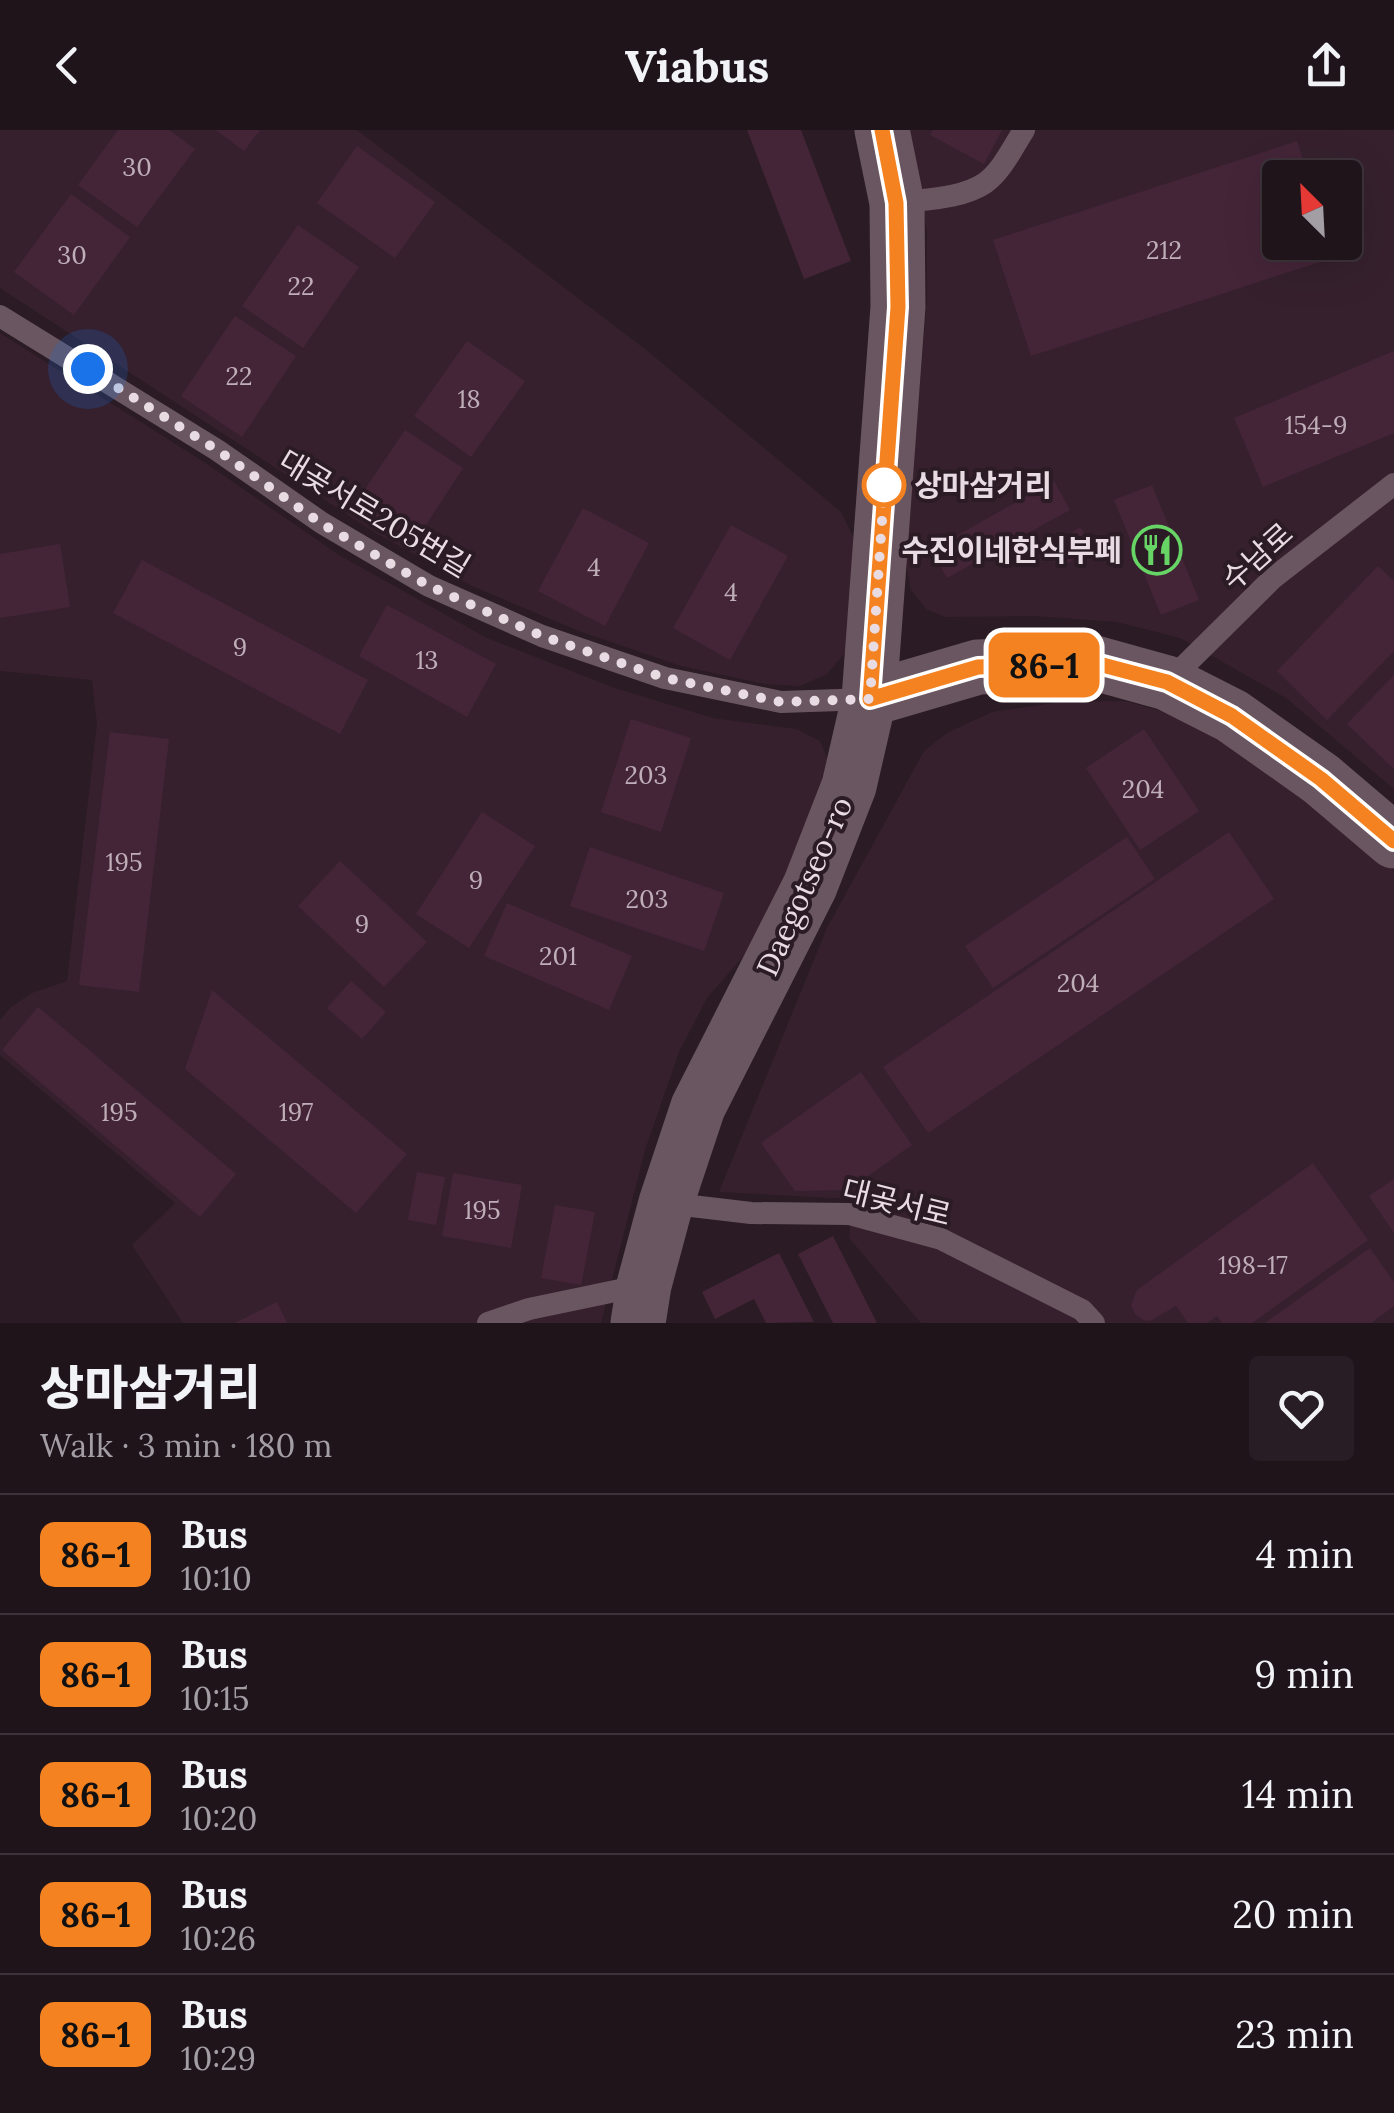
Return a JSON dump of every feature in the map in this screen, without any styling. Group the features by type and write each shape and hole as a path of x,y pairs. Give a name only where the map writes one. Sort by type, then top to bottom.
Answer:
{"street":[{"name":"Daegotseo-ro","path":"641,1304 666,1202 698,1107 810,886 849,786 870,699 898,307 896,203 882,130"},
{"path":"870,699 978,667 1095,663 1167,682 1232,716 1321,779 1394,841"}],"lane":[{"path":"896,203 961,193 984,184 1000,168 1024,130"},
{"name":"대곶서로205번길","path":"0,316 217,450 322,524 429,586 526,628 665,678 781,702 870,699"},
{"name":"수남로","path":"1167,682 1273,578 1394,484"},
{"name":"대곶서로","path":"666,1202 751,1213 849,1214 923,1234 1082,1310 1094,1323"},
{"path":"488,1323 529,1309 641,1304"}],"shaded area":[{"path":"0,130 357,130 645,349 841,512 854,539 846,652 827,674 800,686 764,684 681,666 579,631 472,586 377,534 0,288"},
{"path":"907,130 1394,130 1394,789 1286,698 1180,638 1117,622 1034,616 945,617 926,609 911,590 905,559 927,301 927,230"},
{"path":"0,333 204,462 339,555 487,638 612,687 713,718 796,729 820,741 829,762 770,926 707,998 679,1052 645,1150 601,1323 183,1323 132,1245 175,1203 0,1055 0,1020 11,1007 32,993 67,981 97,724 92,680 0,671"},
{"path":"1125,701 1178,716 1223,739 1296,790 1394,871 1394,1323 921,1323 849,1238 852,1199 719,1192 827,928 924,751 947,733 992,712 1061,702"}],"building":[{"path":"118,130 169,130 195,149 137,227 78,185"},
{"path":"216,130 260,130 244,151"},
{"path":"747,130 801,130 851,261 804,279"},
{"path":"933,130 1002,130 984,164 930,135"},
{"path":"1297,141 1303,160 1262,160 1262,260 1326,260 1031,356 993,240"},
{"path":"357,146 435,202 395,258 317,203"},
{"path":"71,194 130,237 74,315 14,272"},
{"path":"298,225 359,267 303,348 242,306"},
{"path":"235,316 296,356 242,437 181,396"},
{"path":"467,341 525,381 471,457 414,416"},
{"path":"1394,351 1394,433 1263,487 1234,418"},
{"path":"405,430 463,468 411,548 351,510"},
{"path":"1054,481 1070,510 947,578 931,550"},
{"name":"수진이네한식부페","path":"1152,485 1199,600 1161,615 1114,500"},
{"path":"583,508 649,543 605,626 538,591"},
{"path":"731,525 788,556 730,660 673,628"},
{"path":"1080,527 1093,546 1059,569 1046,550"},
{"path":"60,544 70,607 0,618 0,554"},
{"path":"142,560 368,680 340,734 113,613"},
{"path":"1378,566 1394,581 1394,651 1327,720 1277,671"},
{"path":"387,605 496,664 467,717 359,656"},
{"path":"1394,675 1394,769 1347,724"},
{"path":"631,719 691,738 661,832 601,812"},
{"path":"1144,729 1199,811 1140,850 1086,768"},
{"path":"110,732 169,739 139,992 79,985"},
{"path":"482,812 535,846 469,948 416,914"},
{"path":"1229,832 1274,899 928,1133 883,1067"},
{"path":"1127,837 1155,879 993,988 965,946"},
{"path":"590,847 724,893 704,951 570,906"},
{"path":"340,861 427,942 384,987 298,906"},
{"path":"507,903 632,956 609,1010 484,956"},
{"path":"351,981 386,1012 362,1039 327,1008"},
{"path":"212,990 407,1154 356,1213 185,1069"},
{"path":"38,1007 236,1174 200,1217 2,1050"},
{"path":"861,1072 912,1145 848,1190 795,1191 761,1143"},
{"path":"1313,1163 1368,1240 1252,1323 1222,1323 1217,1316 1207,1323 1188,1323 1176,1306 1150,1321 1135,1314 1131,1305 1137,1290"},
{"path":"417,1172 445,1177 436,1225 408,1220"},
{"path":"453,1173 522,1185 511,1248 442,1236"},
{"path":"1394,1179 1394,1233 1369,1196"},
{"path":"555,1205 595,1212 581,1285 541,1278"},
{"path":"833,1236 877,1323 833,1323 798,1254"},
{"path":"1370,1248 1394,1282 1394,1306 1371,1323 1265,1323"},
{"path":"779,1253 814,1322 766,1323 754,1299 715,1319 702,1292"},
{"path":"277,1302 287,1323 235,1323"}],"bus line":[{"name":"86-1","path":"882,130 896,203 898,307 870,699 978,667 1095,663 1167,682 1232,716 1321,779 1394,841"}],"place":[{"name":"상마삼거리","path":"884,485"},
{"name":"수진이네한식부페","path":"1157,550"}],"route":[{"path":"88,369 217,450 322,524 429,586 542,636 665,678 781,702 870,699 885,476 884,485"}]}
